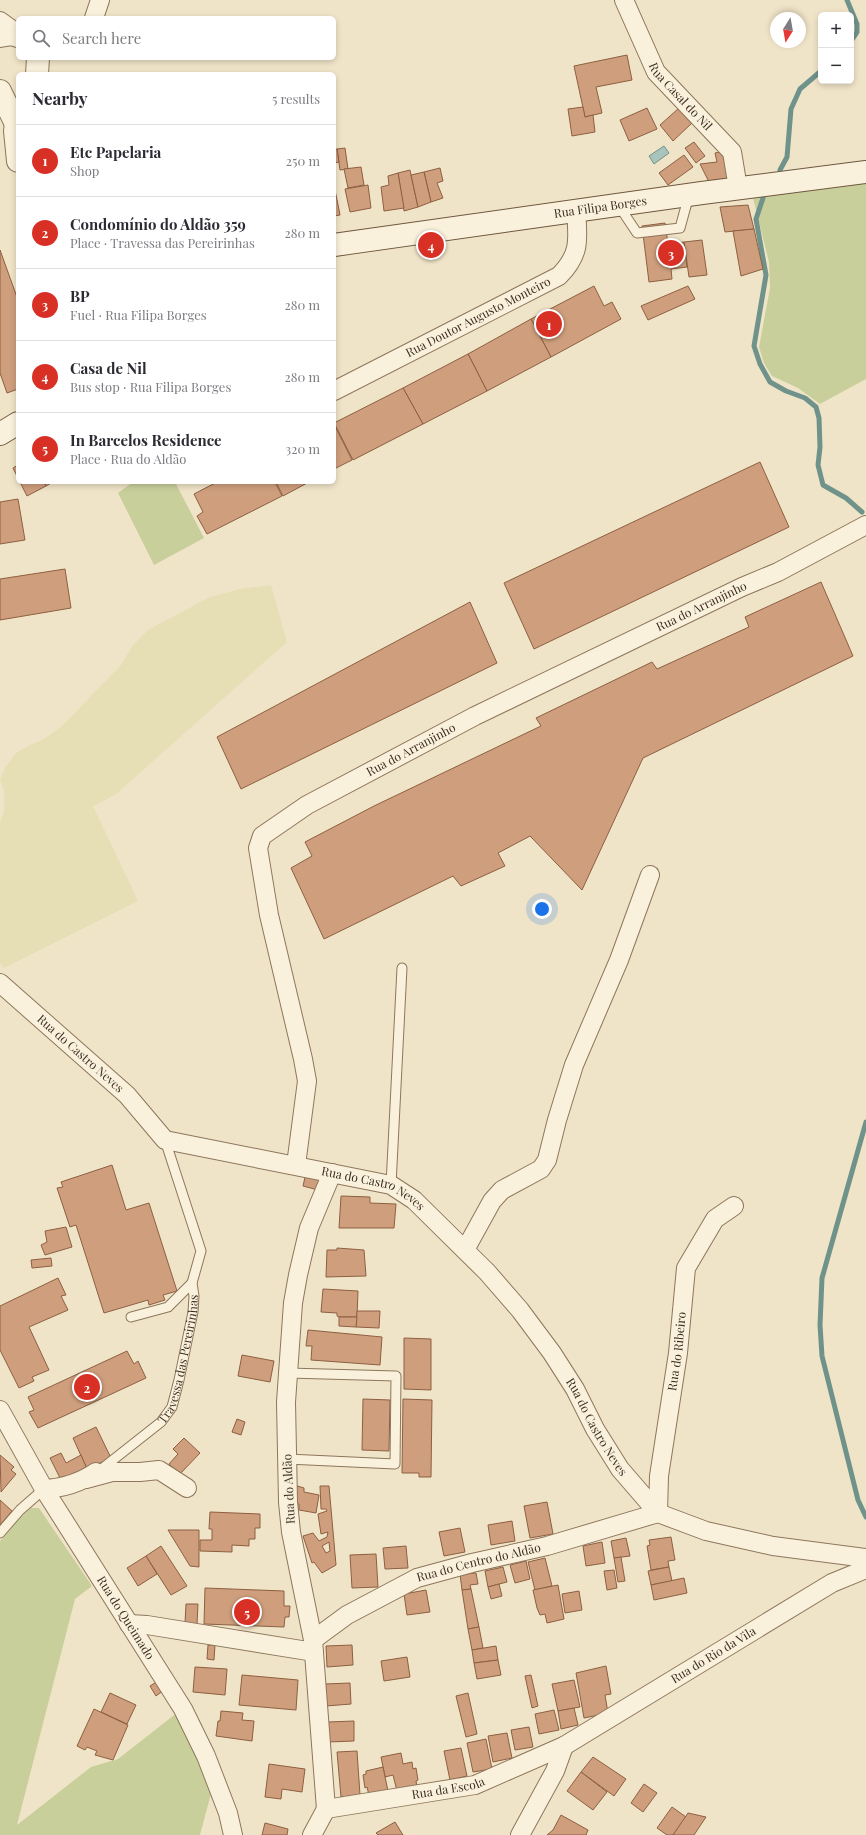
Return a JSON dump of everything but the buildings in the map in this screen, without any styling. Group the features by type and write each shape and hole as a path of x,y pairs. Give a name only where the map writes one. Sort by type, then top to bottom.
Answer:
{"main road":[{"path":"0,36 16,35"},
{"path":"37,72 38,60"},
{"path":"0,91 16,91"},
{"path":"0,91 16,117"},
{"name":"Rua Filipa Borges","path":"336,245 576,210 866,172"},
{"path":"0,434 16,424"}],"street":[{"path":"95,16 100,0"},
{"name":"Rua Casal do Nil","path":"624,0 656,72 732,152 738,188"},
{"path":"0,21 16,33"},
{"name":"Rua Doutor Augusto Monteiro","path":"336,389 559,276 568,267 576,254 578,232 576,210"},
{"name":"Rua do Arranjinho","path":"296,1165 307,1081 303,1058 269,915 258,848 262,836 307,805 475,716 742,587 778,572 866,524"},
{"path":"465,1250 492,1201 502,1190 541,1169 547,1160 557,1120 574,1065 619,960 650,875"},
{"name":"Rua do Castro Neves","path":"0,984 127,1095 165,1140 391,1184 414,1200 465,1250 520,1310 548,1347 575,1390 595,1429 620,1469 658,1513"},
{"name":"Rua do Aldão","path":"326,1809 313,1646 291,1532 288,1502 287,1459 288,1373 293,1303 309,1228 332,1173"},
{"name":"Rua do Ribeiro","path":"658,1513 659,1476 678,1353 686,1268 715,1219 734,1206"},
{"name":"Rua do Queimado","path":"0,1410 44,1489 183,1709 206,1756 228,1813 233,1835"},
{"name":"Travessa das Pereirinhas","path":"44,1489 61,1488 86,1479 104,1467"},
{"path":"86,1479 112,1472 160,1470 187,1488"},
{"path":"658,1513 706,1532 773,1546 866,1558"},
{"name":"Rua do Centro do Aldão","path":"313,1646 347,1615 417,1578 472,1563 547,1546 658,1513"},
{"name":"Rua do Rio da Vila","path":"564,1746 832,1583 866,1569"},
{"path":"129,1624 313,1646"},
{"path":"520,1835 555,1771 564,1746"},
{"name":"Rua da Escola","path":"326,1809 475,1785 564,1746"},
{"path":"312,1835 326,1809"}],"lane":[{"path":"618,205 637,233 680,228 689,195"},
{"path":"391,1184 402,968"},
{"name":"Travessa das Pereirinhas","path":"104,1467 161,1422 172,1407 193,1312 194,1296 192,1284 201,1251 165,1140"},
{"path":"131,1317 168,1307 192,1284"},
{"path":"287,1459 395,1464 396,1376 288,1373"},
{"path":"0,1533 20,1510 44,1489"}],"shaded area":[{"path":"271,585 287,642 115,795 93,806 138,901 4,968 0,963 0,823 4,811 4,791 0,779 5,768 16,753 44,739 62,726 121,665 133,645 148,630 210,597 240,589"}],"green space":[{"path":"866,180 866,379 820,404 798,388 772,376 764,363 759,347 770,288 769,262 752,194"},
{"path":"130,484 176,484 204,538 154,565 118,493"},
{"path":"31,1508 39,1508 92,1586 75,1599 17,1825 91,1767 118,1759 178,1712 212,1790 200,1835 0,1835 0,1541 17,1520"}],"water":[{"path":"664,146 669,153 654,164 649,156"}],"waterway":[{"path":"847,0 852,12"},
{"path":"854,17 857,24 857,32 854,36"},
{"path":"780,170 787,157 791,109 800,89 818,74"},
{"path":"763,198 756,219 766,275 754,346 760,364 770,382 786,391 805,398 816,407 819,418 820,447 818,465 823,485 846,498 862,512"},
{"path":"866,1122 822,1278 820,1325 822,1356 858,1500 866,1517"}],"place":[{"name":"Casa de Nil","path":"431,245"},
{"name":"BP","path":"671,253"},
{"name":"Etc Papelaria","path":"549,324"},
{"name":"Condomínio do Aldão 359","path":"87,1387"},
{"name":"In Barcelos Residence","path":"247,1612"}]}
